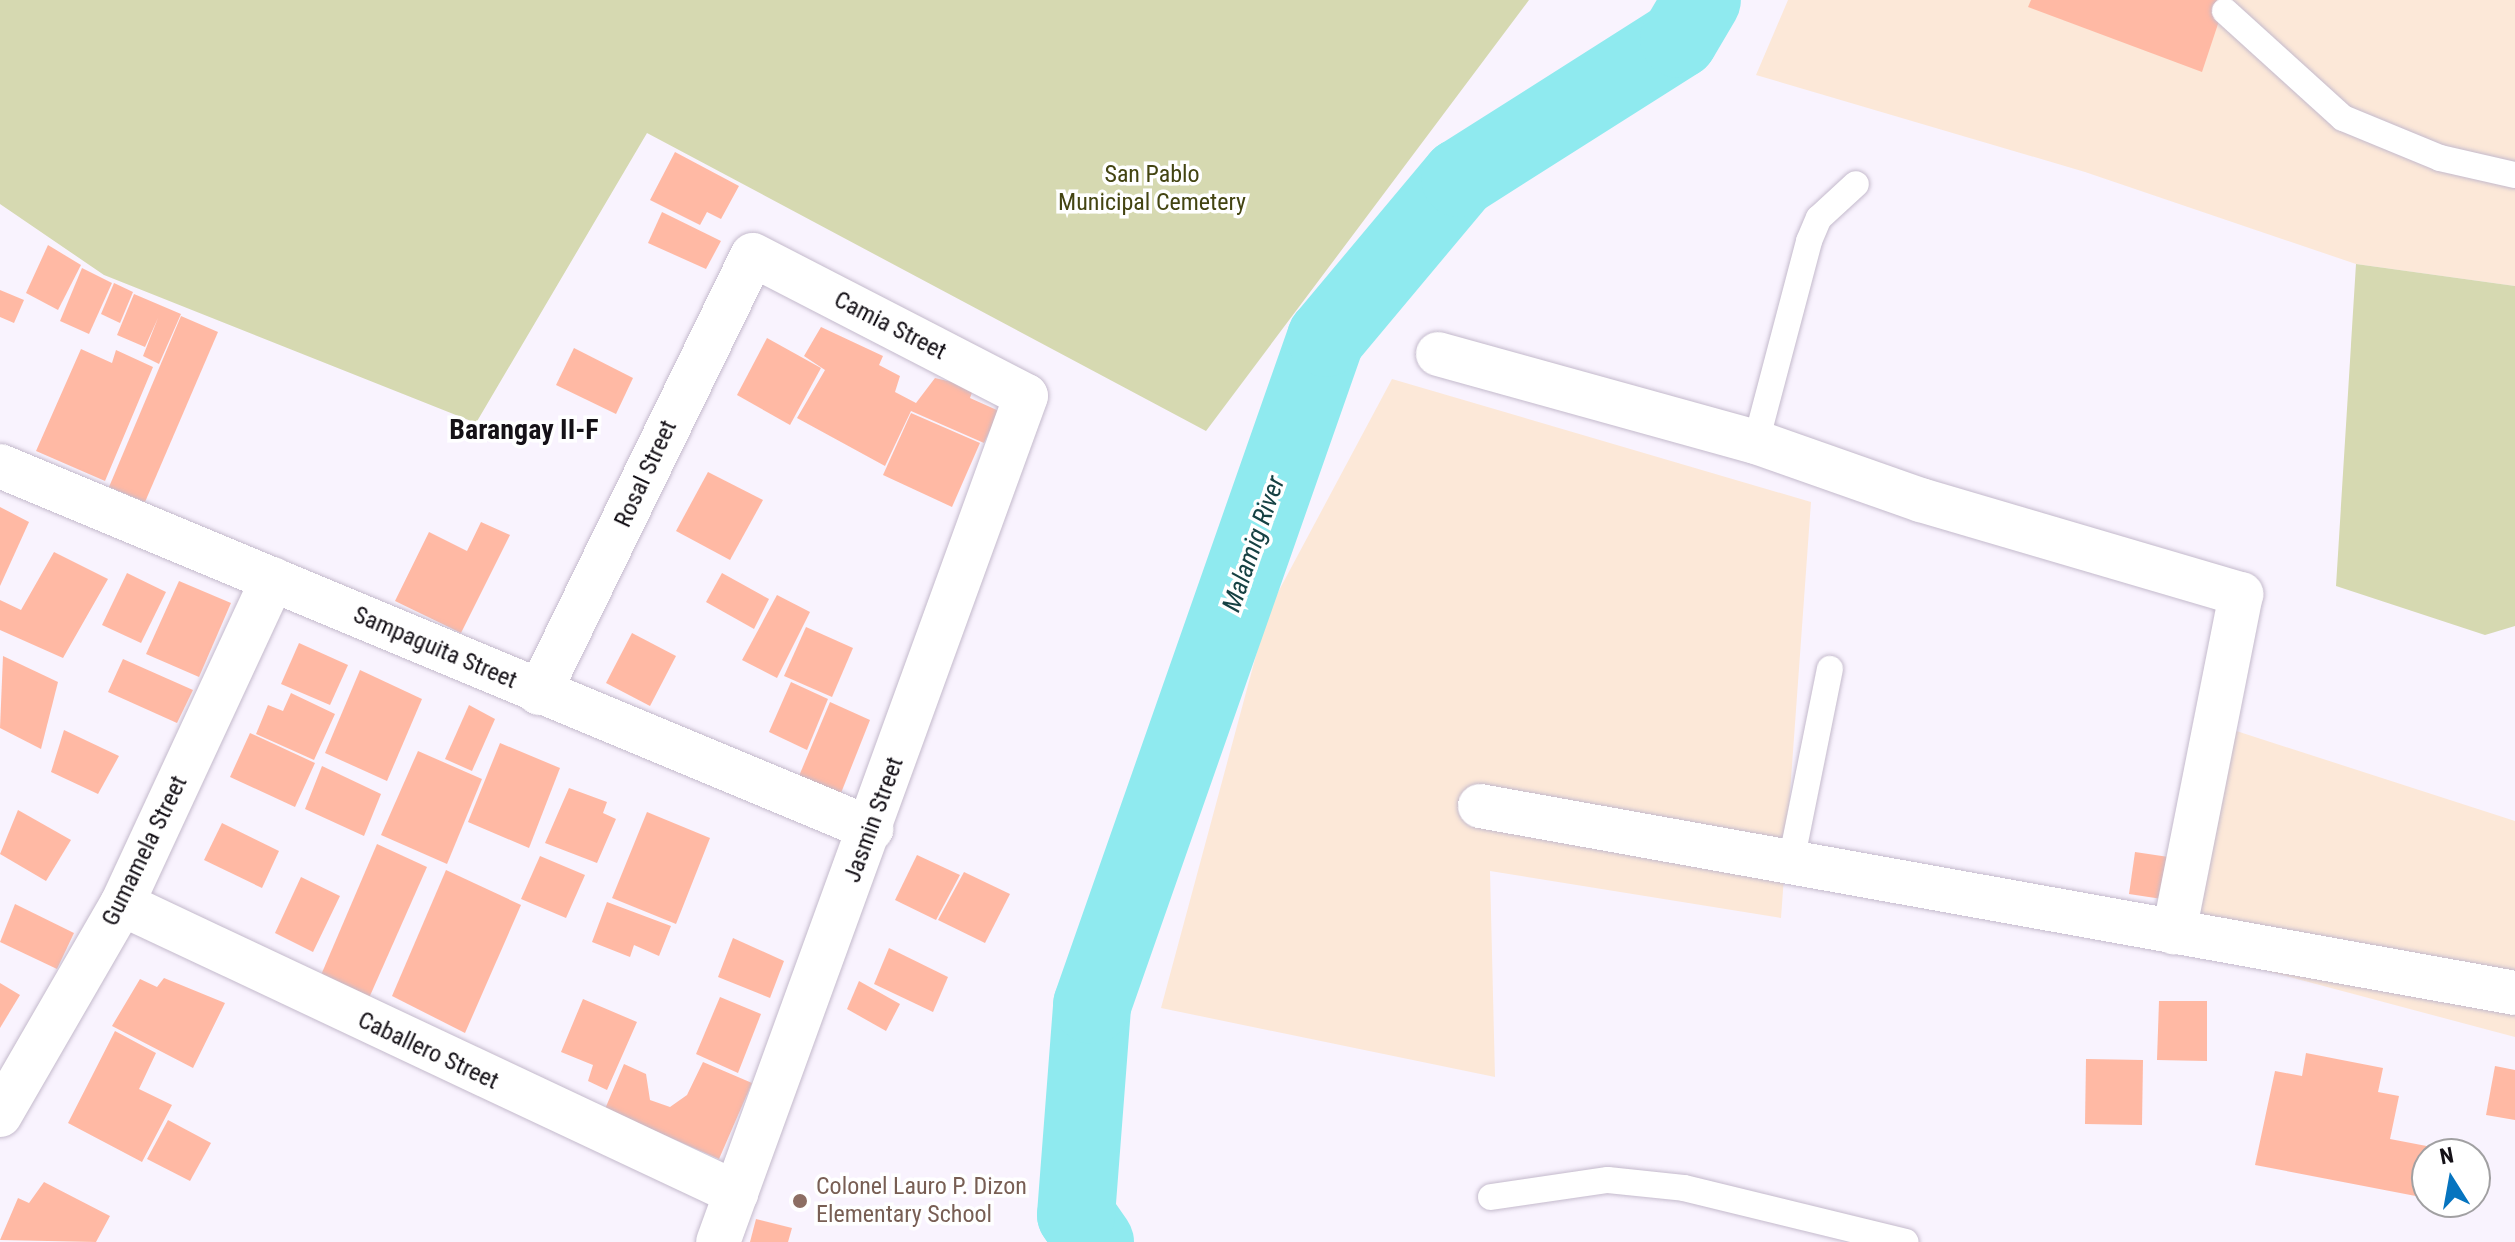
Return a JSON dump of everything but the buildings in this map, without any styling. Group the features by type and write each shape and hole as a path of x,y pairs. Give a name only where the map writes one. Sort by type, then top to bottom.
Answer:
{"street":[{"name":"Camia Street","path":"753,255 1026,396"},
{"name":"Rosal Street","path":"539,693 753,255"},
{"path":"1438,354 1756,442 1921,500 2241,594 2174,932"},
{"name":"Jasmin Street","path":"718,1242 871,829 1026,396"},
{"name":"Sampaguita Street","path":"0,466 871,829"},
{"name":"Gumamela Street","path":"0,1115 122,904 273,579"},
{"path":"1480,806 2515,993"},
{"name":"Caballero Street","path":"122,904 736,1193"}],"lane":[{"path":"2225,11 2343,118 2440,158 2515,175"},
{"path":"1756,442 1809,241 1819,218 1856,184"},
{"path":"1791,862 1830,669"},
{"path":"1491,1197 1608,1180 1684,1188 1905,1242"}],"shaded area":[{"path":"1788,0 2515,0 2515,286 2356,264 2085,172 1756,75"},
{"path":"1392,379 1811,502 1781,918 1490,871 1495,1077 1161,1008 1268,611"},
{"path":"2221,726 2515,821 2515,1037 2173,946"}],"green space":[{"name":"San Pablo Municipal Cemetery","path":"0,0 1529,0 1206,431 647,133 476,423 104,275 0,204"},
{"path":"2356,264 2515,286 2515,626 2485,635 2336,586"}],"waterway":[{"name":"Malamig River","path":"1095,1242 1076,1215 1092,1005 1326,338 1460,178 1679,39 1702,0"}],"place":[{"name":"Colonel Lauro P. Dizon Elementary School","path":"800,1201"}],"district":[{"name":"Barangay II-F","path":"524,430"}]}
